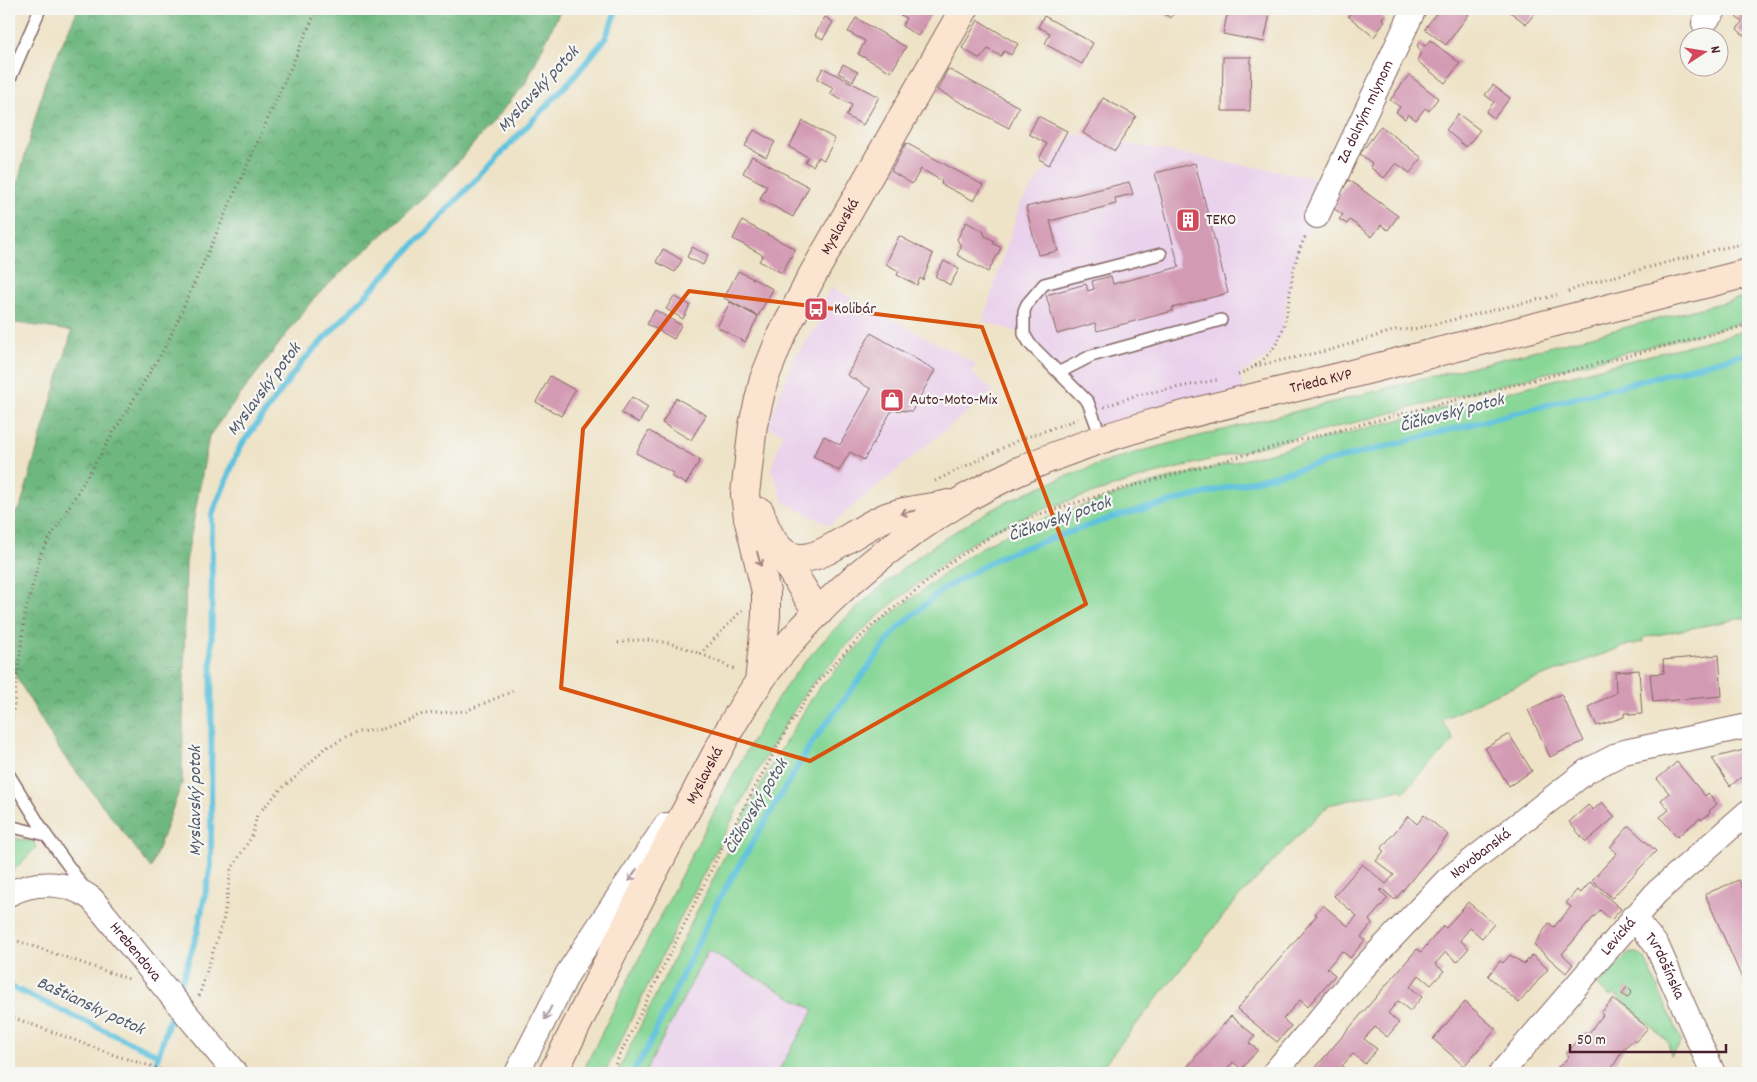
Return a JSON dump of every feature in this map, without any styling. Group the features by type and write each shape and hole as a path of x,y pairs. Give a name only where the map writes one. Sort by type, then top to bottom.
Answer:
{"street":[{"name":"Myslavská","path":"553,1073 645,888 728,732 759,682 766,616 766,592 746,510 749,459 759,396 780,339 858,194 964,9"},
{"name":"Za dolným mlynom","path":"1317,216 1414,9"},
{"name":"Trieda KVP","path":"759,682 818,613 861,574 911,535 972,496 1018,471 1102,440 1207,410 1748,273"},
{"name":"Myslavská","path":"749,459 756,503 766,530 818,613"},
{"path":"775,545 793,556 816,556 890,516 972,496"},
{"name":"Novobanská","path":"1274,1073 1369,961 1447,880 1587,771 1624,752 1748,726"},
{"path":"517,1073 568,973 728,732"},
{"name":"Levická","path":"1501,1073 1634,917 1671,878 1744,824"},
{"name":"Hrebendova","path":"9,894 27,886 51,885 78,890 92,899 235,1073"},
{"name":"Tvrdošínska","path":"1634,917 1657,946 1713,1073"}],"lane":[{"path":"9,81 40,9"},
{"path":"1102,440 1088,402 1060,372 1036,351 1024,334 1024,311 1038,290 1051,281 1161,254"},
{"path":"1060,372 1091,356 1221,320"},
{"path":"9,776 46,834 92,899"},
{"path":"9,826 46,834"}],"path":[{"path":"9,745 25,614 41,552 167,344 317,9"},
{"path":"1235,376 1267,358 1281,336 1293,266 1299,247 1317,216"},
{"path":"1253,366 1330,350 1396,330 1414,329 1568,292 1586,284 1718,249 1748,244"},
{"path":"611,1073 726,840 786,731 814,687 841,656 874,625 954,560 993,535 1037,515 1114,491 1281,445 1748,325"},
{"path":"1093,412 1136,395 1220,379"},
{"path":"618,643 645,639 673,644 759,682"},
{"path":"191,1018 224,917 231,870 252,836 257,815 282,788 325,748 358,732 384,729 423,714 466,711 513,690"},
{"path":"9,938 136,982 155,974"},
{"path":"9,1016 117,1056 174,1073"}],"highlighted area":[{"path":"689,291 982,327 1086,604 810,761 561,688 583,429"}],"shaded area":[{"path":"1072,134 1334,181 1299,247 1293,268 1281,337 1267,358 1240,374 1245,401 1102,439 1093,412 1024,334 983,321 1020,204"},
{"path":"831,287 976,364 971,373 994,390 830,525 784,502 771,469 783,433 768,427 793,360 823,318 824,300"},
{"path":"708,951 815,1010 777,1073 645,1073"}],"green space":[{"path":"78,9 561,9 525,84 444,178 314,298 209,436 186,562 182,783 151,868 58,748 9,664 9,518 20,508 72,331 9,322 10,211 45,82"},
{"path":"1748,296 1748,321 1147,476 1041,510 994,530 962,549 893,603 849,643 808,689 762,763 684,911 605,1073 582,1073 702,835 774,704 814,651 858,606 907,565 932,547 984,514 1021,495 1078,472 1137,452"},
{"path":"1748,330 1748,617 1642,638 1643,642 1628,645 1494,694 1442,720 1454,741 1403,792 1400,789 1328,805 1237,899 1097,1073 777,1073 814,1010 708,951 645,1073 617,1073 746,813 774,761 817,690 881,622 967,556 1000,537 1044,519 1149,484"},
{"path":"9,837 34,842 36,848 9,875"},
{"path":"1628,953 1638,953 1645,959 1682,1042 1671,1056 1668,1042 1614,993 1610,997 1598,986"}],"building":[{"path":"890,9 929,9 933,11 918,36 902,26 906,18"},
{"path":"1156,9 1176,9 1171,18"},
{"path":"1231,9 1271,9 1264,42 1223,34 1227,15 1230,15"},
{"path":"1354,9 1389,10 1382,18 1385,21 1374,37 1348,16"},
{"path":"1439,9 1462,9 1469,14 1446,45 1425,29"},
{"path":"1511,9 1532,9 1536,12 1526,24 1509,11"},
{"path":"1744,9 1748,9 1748,39 1737,29 1742,22 1736,17"},
{"path":"1044,16 1093,43 1082,64 1045,44 1050,33 1038,27"},
{"path":"825,17 833,22 823,39 815,35"},
{"path":"856,18 906,47 891,72 858,54 865,41 848,32"},
{"path":"978,20 1018,44 1011,55 1004,51 1001,56 988,49 980,59 962,48"},
{"path":"1430,40 1460,63 1445,83 1417,61 1421,52 1417,45 1420,42 1425,46"},
{"path":"1223,57 1251,57 1250,111 1222,111"},
{"path":"843,64 858,72 853,81 838,73"},
{"path":"823,68 879,97 863,125 846,116 852,105 830,94 834,88 817,79"},
{"path":"948,69 1019,107 1009,128 937,90"},
{"path":"1409,75 1438,98 1429,111 1425,108 1416,120 1408,114 1405,119 1396,112 1400,107 1390,100"},
{"path":"1493,85 1510,98 1494,118 1486,112 1494,102 1485,95"},
{"path":"1103,98 1136,116 1115,151 1083,133"},
{"path":"1458,114 1480,130 1466,147 1446,130"},
{"path":"1038,116 1067,131 1049,165 1039,159 1047,144 1029,134"},
{"path":"803,121 835,139 824,160 818,157 813,166 805,162 808,157 789,147"},
{"path":"1381,126 1422,158 1410,173 1396,163 1384,178 1370,167 1372,163 1360,154"},
{"path":"754,130 775,142 766,157 745,146"},
{"path":"906,143 983,185 974,201 941,184 942,181 921,169 912,184 891,171"},
{"path":"752,156 809,187 793,217 760,199 767,186 743,173"},
{"name":"TEKO","path":"1195,163 1228,293 1172,308 1173,311 1097,331 1095,323 1057,334 1046,295 1086,284 1088,291 1094,289 1092,281 1111,276 1113,284 1179,267 1155,173"},
{"path":"1349,180 1398,216 1388,230 1381,225 1372,237 1350,220 1347,224 1339,219 1343,215 1330,206"},
{"path":"1129,182 1133,194 1115,198 1116,204 1050,221 1058,251 1038,255 1026,207"},
{"path":"742,221 795,249 782,273 759,261 763,255 733,239"},
{"path":"966,222 983,231 985,236 995,241 993,243 1001,248 988,272 957,255 961,247 957,239"},
{"path":"899,236 933,254 923,280 920,278 917,285 897,275 899,271 886,264"},
{"path":"692,247 708,255 703,265 687,257"},
{"path":"663,249 682,260 675,272 656,262"},
{"path":"944,261 959,269 950,285 935,276"},
{"path":"738,271 773,289 758,316 724,298"},
{"path":"674,296 690,305 683,319 666,309"},
{"path":"730,302 758,317 745,342 717,327"},
{"path":"655,310 681,325 674,339 647,324"},
{"name":"Auto-Moto-Mix","path":"871,333 935,370 912,411 892,410 864,460 850,452 839,471 813,456 824,436 840,445 871,389 847,375"},
{"path":"550,376 575,390 561,416 536,402"},
{"path":"632,397 648,407 639,423 621,413"},
{"path":"676,398 706,415 691,440 662,423"},
{"path":"649,431 700,460 686,484 671,476 673,473 636,453"},
{"path":"1719,655 1722,696 1653,702 1650,674 1664,673 1663,660"},
{"path":"1639,670 1642,714 1630,715 1630,713 1624,713 1624,717 1597,726 1588,707 1616,693 1615,672"},
{"path":"1561,694 1584,741 1550,757 1528,710"},
{"path":"1509,734 1532,771 1509,786 1485,748"},
{"path":"1748,749 1748,772 1730,786 1712,758"},
{"path":"1677,762 1705,796 1708,793 1717,804 1709,811 1710,813 1701,820 1700,818 1677,837 1660,817 1669,810 1661,800 1669,793 1657,779"},
{"path":"1602,802 1615,817 1586,842 1569,822 1588,805 1593,810"},
{"path":"1424,815 1448,835 1395,900 1382,889 1380,891 1388,898 1369,920 1372,924 1361,937 1365,940 1350,958 1342,951 1327,968 1335,975 1307,1007 1300,1000 1283,1019 1291,1026 1277,1042 1237,1009 1317,915 1315,914 1323,905 1348,926 1357,916 1334,896 1362,864 1386,884 1394,875 1376,861 1384,851 1381,849 1408,816 1417,824"},
{"path":"1629,826 1656,851 1612,898 1592,880 1617,853 1610,847"},
{"path":"1739,880 1744,891 1747,889 1748,892 1748,992 1705,894"},
{"path":"1590,882 1621,909 1611,920 1600,910 1562,954 1573,964 1566,973 1534,945 1549,923 1554,927 1571,907 1566,903 1577,890 1581,893"},
{"path":"1468,902 1494,924 1482,938 1470,928 1460,940 1469,948 1457,962 1446,952 1435,964 1444,971 1431,985 1419,975 1410,987 1422,997 1410,1011 1398,1001 1388,1013 1399,1023 1387,1037 1375,1027 1364,1039 1377,1049 1365,1064 1353,1054 1342,1066 1352,1073 1311,1073 1417,949 1421,952 1443,926 1446,928"},
{"path":"1510,955 1524,964 1532,955 1548,969 1519,1003 1488,976 1500,961 1503,963"},
{"path":"1627,987 1632,992 1627,998 1622,994"},
{"path":"1613,999 1648,1028 1635,1042 1633,1040 1623,1050 1609,1073 1549,1073 1562,1064 1569,1056 1566,1054 1585,1032 1588,1034 1603,1015 1601,1013"},
{"path":"1465,1002 1496,1029 1464,1066 1433,1039"},
{"path":"1231,1016 1255,1036 1249,1043 1258,1050 1241,1069 1233,1062 1224,1073 1182,1073"}],"waterway":[{"name":"Myslavský potok","path":"178,993 197,934 211,866 212,515 240,447 301,363 573,78 605,39 617,9"},
{"name":"Čičkovský potok","path":"635,1068 646,1051 718,901 811,744 896,630 943,589 1003,555 1117,516 1748,353"},
{"name":"Baštiansky potok","path":"9,986 158,1055"},
{"name":"Myslavský potok","path":"153,1073 173,1008"}],"place":[{"name":"TEKO","path":"1188,220"},
{"name":"Kolibár","path":"816,309"},
{"name":"Auto-Moto-Mix","path":"892,400"}]}
